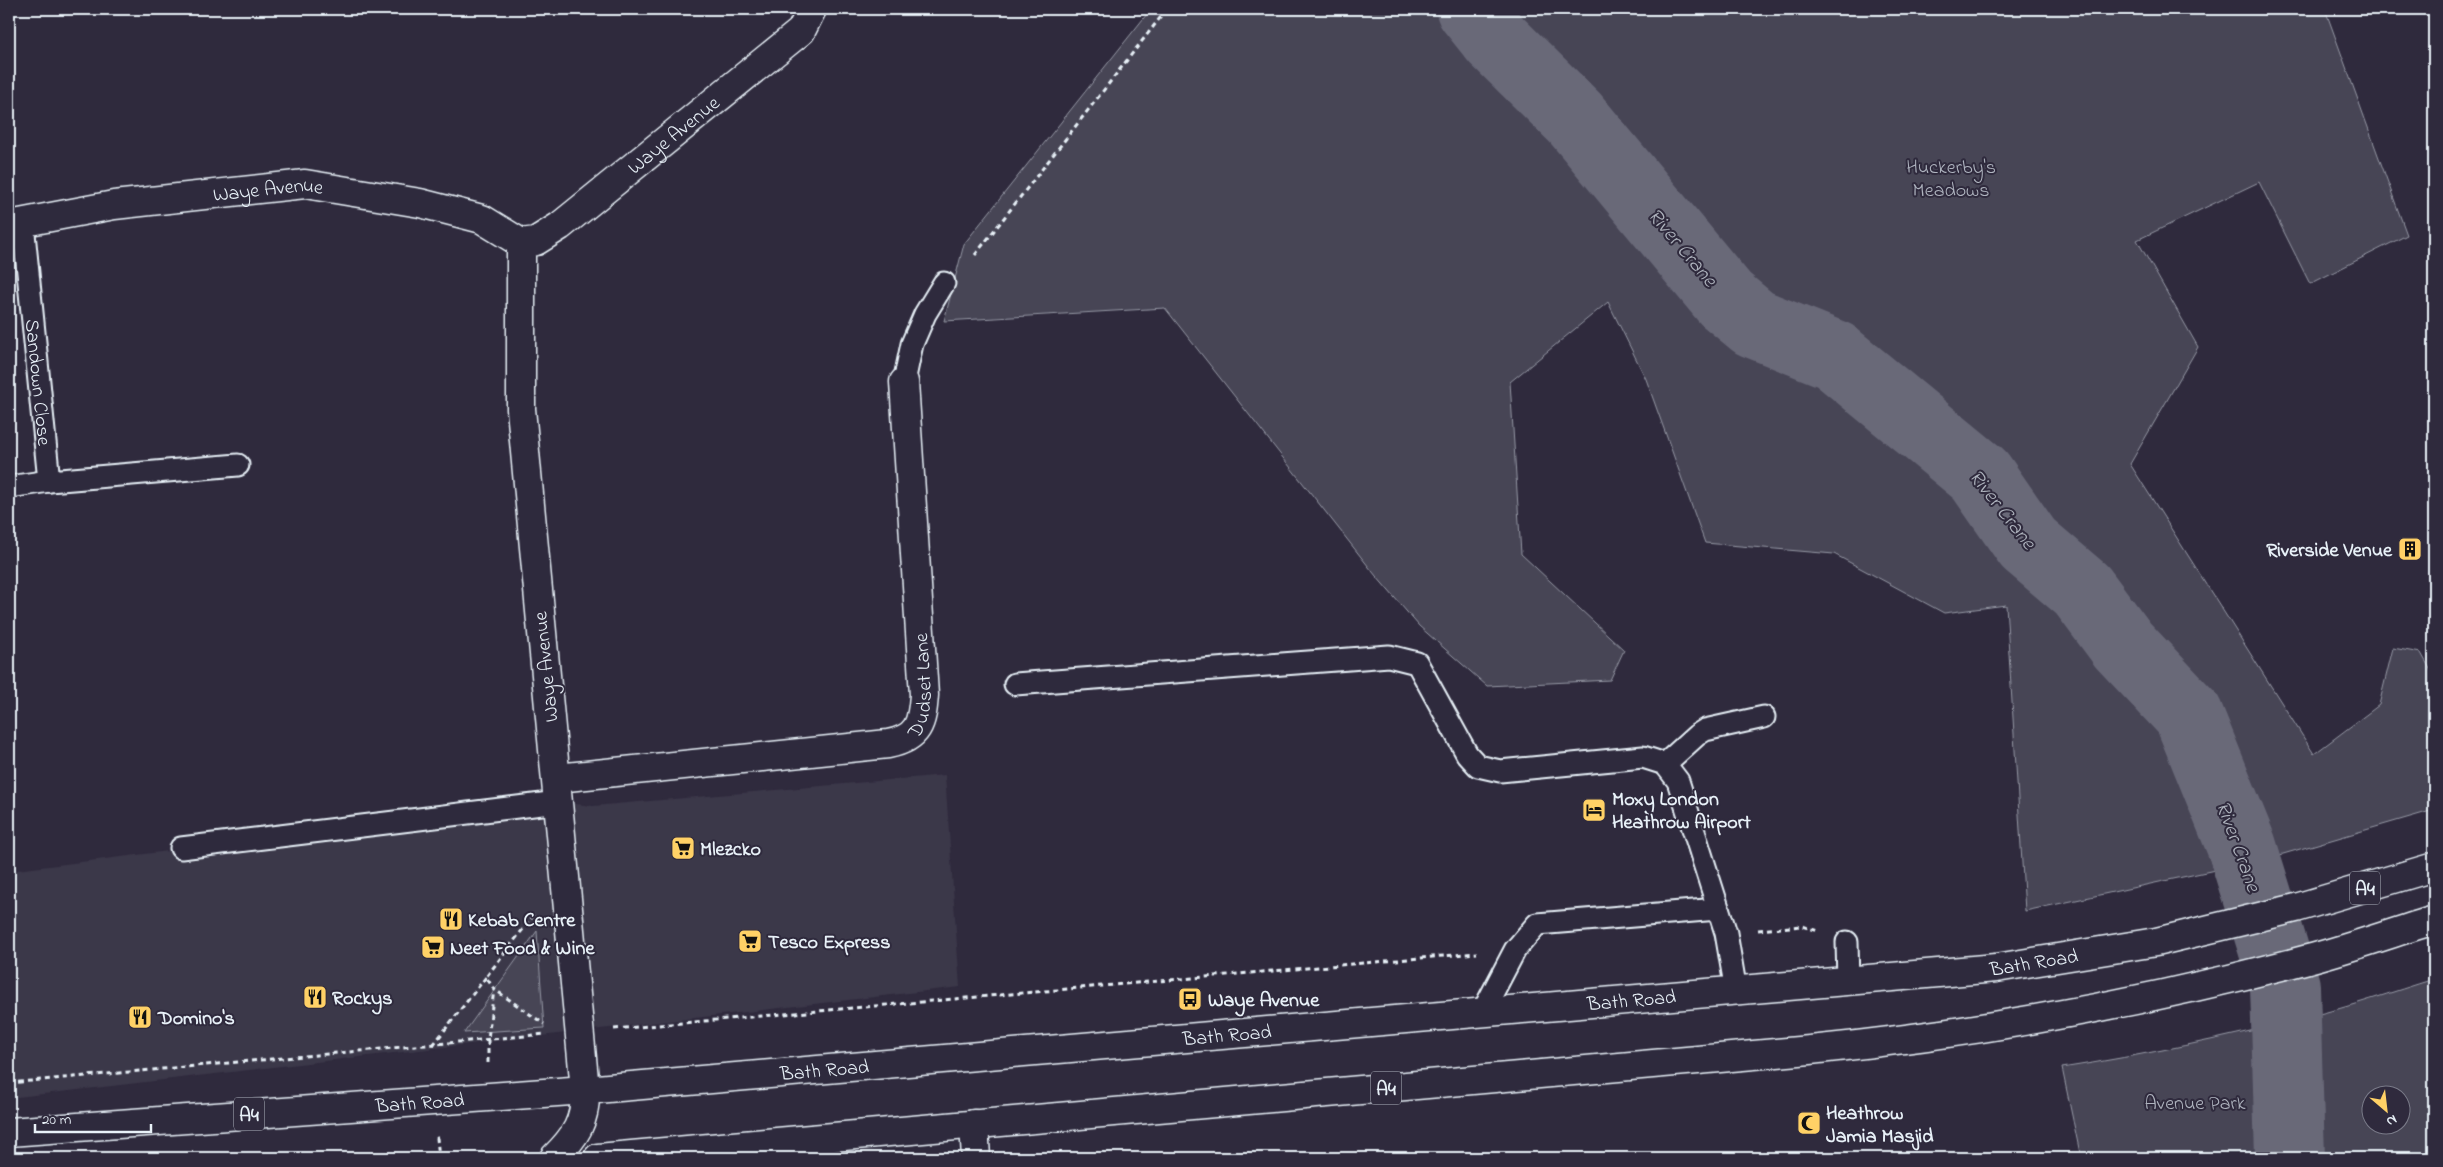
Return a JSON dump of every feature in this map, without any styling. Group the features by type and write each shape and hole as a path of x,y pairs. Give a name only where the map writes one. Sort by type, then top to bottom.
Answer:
{"main road":[{"name":"Waye Avenue","path":"16,224 114,205 305,184 420,203 482,219 521,243 536,241 560,226 801,31 812,9"},
{"name":"Waye Avenue","path":"521,243 521,409 558,790 586,1110 573,1139 554,1158"},
{"name":"Dudset Lane","path":"558,790 888,744 904,741 914,732 922,720 924,695 904,382"},
{"name":"Bath Road","path":"9,1132 585,1090 1996,968 2156,942 2296,908 2434,867"},
{"name":"A4","path":"598,1158 1878,1043 2012,1024 2172,993 2309,959 2434,920"},
{"path":"974,1124 976,1158"}],"lane":[{"name":"Sandown Close","path":"16,224 49,481"},
{"name":"Dudset Lane","path":"904,382 912,344 925,314 944,283"},
{"path":"9,487 49,481 238,465"},
{"path":"1015,684 1389,656 1417,663 1467,754 1478,766 1500,771 1643,757 1665,764 1678,781 1726,933 1736,990"},
{"path":"1665,764 1705,730 1764,717"},
{"path":"181,848 558,790"},
{"path":"1482,1013 1515,950 1537,924 1718,909"},
{"path":"1847,942 1848,981"}],"path":[{"path":"975,255 1167,9"},
{"path":"433,1046 565,876"},
{"path":"1726,933 1802,926 1847,942"},
{"path":"610,1029 1515,950"},
{"path":"9,1083 550,1034 550,1027 494,989 486,977"},
{"path":"489,1072 488,1039 494,989"},
{"path":"438,1149 438,1158"}],"shaded area":[{"path":"945,775 960,987 9,1098 9,871 558,802 593,806"}],"green space":[{"name":"Huckerby's Meadows","path":"1151,9 2325,9 2407,235 2310,284 2259,182 2137,240 2198,347 2130,464 2314,754 2379,705 2393,648 2421,653 2434,676 2434,810 2266,859 2025,911 2006,605 1944,613 1834,554 1705,543 1646,379 1608,302 1510,382 1521,554 1624,650 1610,680 1487,686 1419,626 1376,576 1165,308 944,321 964,244"},
{"path":"537,931 544,1028 464,1033"},
{"name":"Avenue Park","path":"2434,979 2434,1158 2081,1158 2062,1068 2216,1039 2339,1009"}],"waterway":[{"name":"River Crane","path":"1471,9 1495,39 1575,118 1725,299 1754,323 1834,355 1980,475 2028,544 2082,590 2123,645 2188,714 2242,847 2285,986 2290,1158"}],"place":[{"name":"Riverside Venue","path":"2410,549"},
{"name":"Moxy London Heathrow Airport","path":"1594,810"},
{"name":"Mlezcko","path":"683,848"},
{"name":"Kebab Centre","path":"451,919"},
{"name":"Tesco Express","path":"750,941"},
{"name":"Neet Food & Wine","path":"433,947"},
{"name":"Rockys","path":"315,997"},
{"name":"Waye Avenue","path":"1190,999"},
{"name":"Domino's","path":"140,1017"},
{"name":"Heathrow Jamia Masjid","path":"1809,1123"}]}
